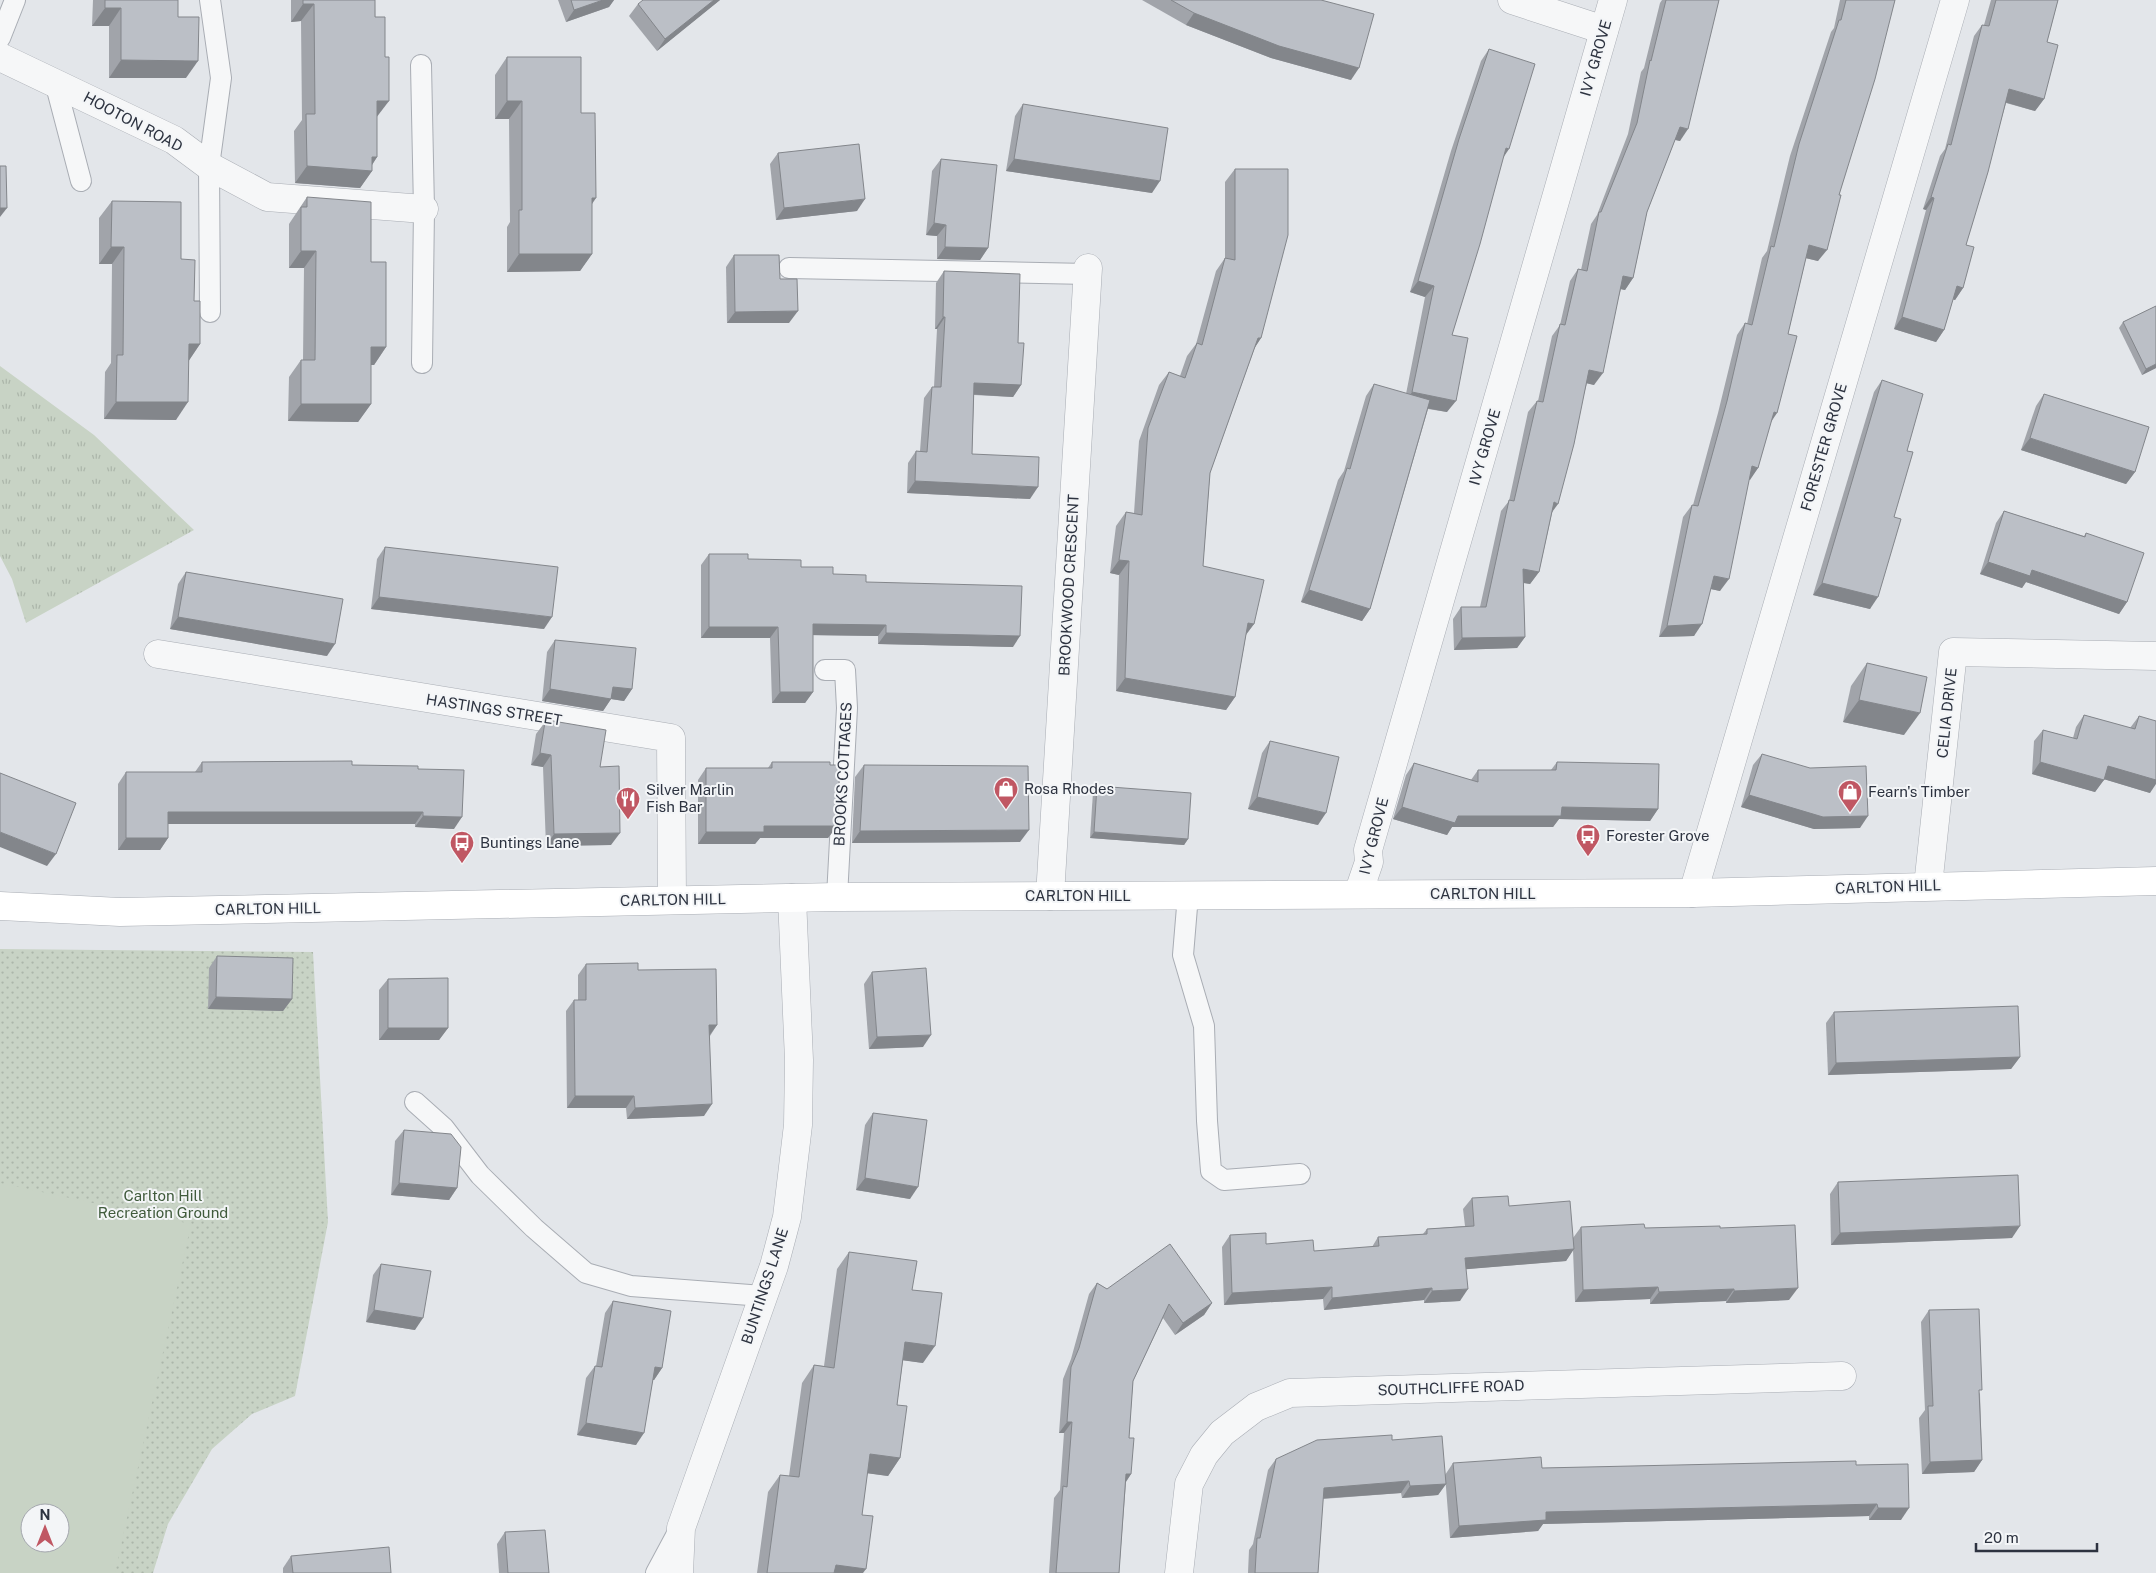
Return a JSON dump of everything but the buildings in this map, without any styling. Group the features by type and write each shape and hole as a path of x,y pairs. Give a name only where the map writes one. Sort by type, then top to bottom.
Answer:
{"main road":[{"name":"CARLTON HILL","path":"0,906 120,912 792,898 1693,893 2156,881"}],"street":[{"path":"1512,0 1604,30"},
{"name":"IVY GROVE","path":"1358,894 1369,862 1368,850 1613,0"},
{"name":"FORESTER GROVE","path":"1693,893 1955,0"},
{"name":"HOOTON ROAD","path":"0,57 174,140 209,166 267,198 424,209"},
{"name":"BROOKWOOD CRESCENT","path":"1050,896 1088,271"},
{"name":"CELIA DRIVE","path":"1928,886 1953,652 2156,656"},
{"name":"HASTINGS STREET","path":"158,654 671,738 672,900"},
{"name":"BUNTINGS LANE","path":"679,1573 681,1528 763,1296 787,1217 798,1125 799,1060 792,898"},
{"name":"SOUTHCLIFFE ROAD","path":"1179,1573 1189,1484 1204,1455 1222,1433 1256,1408 1290,1393 1842,1376"}],"lane":[{"path":"0,38 15,0"},
{"path":"210,0 221,78 209,166 210,312"},
{"path":"421,65 424,209 422,363"},
{"name":"HOOTON ROAD","path":"55,82 81,181"},
{"name":"BROOKWOOD CRESCENT","path":"789,268 1088,271"},
{"name":"BROOKS COTTAGES","path":"825,670 845,670 847,708 837,898"},
{"path":"1188,896 1183,955 1204,1026 1207,1121 1211,1171 1224,1180 1300,1174"},
{"path":"415,1102 444,1128 480,1175 534,1228 586,1273 631,1286 763,1296"},
{"path":"656,1573 681,1528"}],"green space":[{"path":"0,366 94,435 194,530 26,623 12,579 0,556"},
{"name":"Carlton Hill Recreation Ground","path":"0,949 313,952 328,1222 295,1396 252,1414 212,1449 168,1524 153,1573 0,1573"},
{"path":"0,1183 191,1224 115,1573 0,1573"}],"place":[{"name":"Rosa Rhodes","path":"1006,810"},
{"name":"Fearn's Timber","path":"1850,813"},
{"name":"Silver Marlin Fish Bar","path":"628,820"},
{"name":"Forester Grove","path":"1588,857"},
{"name":"Buntings Lane","path":"462,864"}]}
